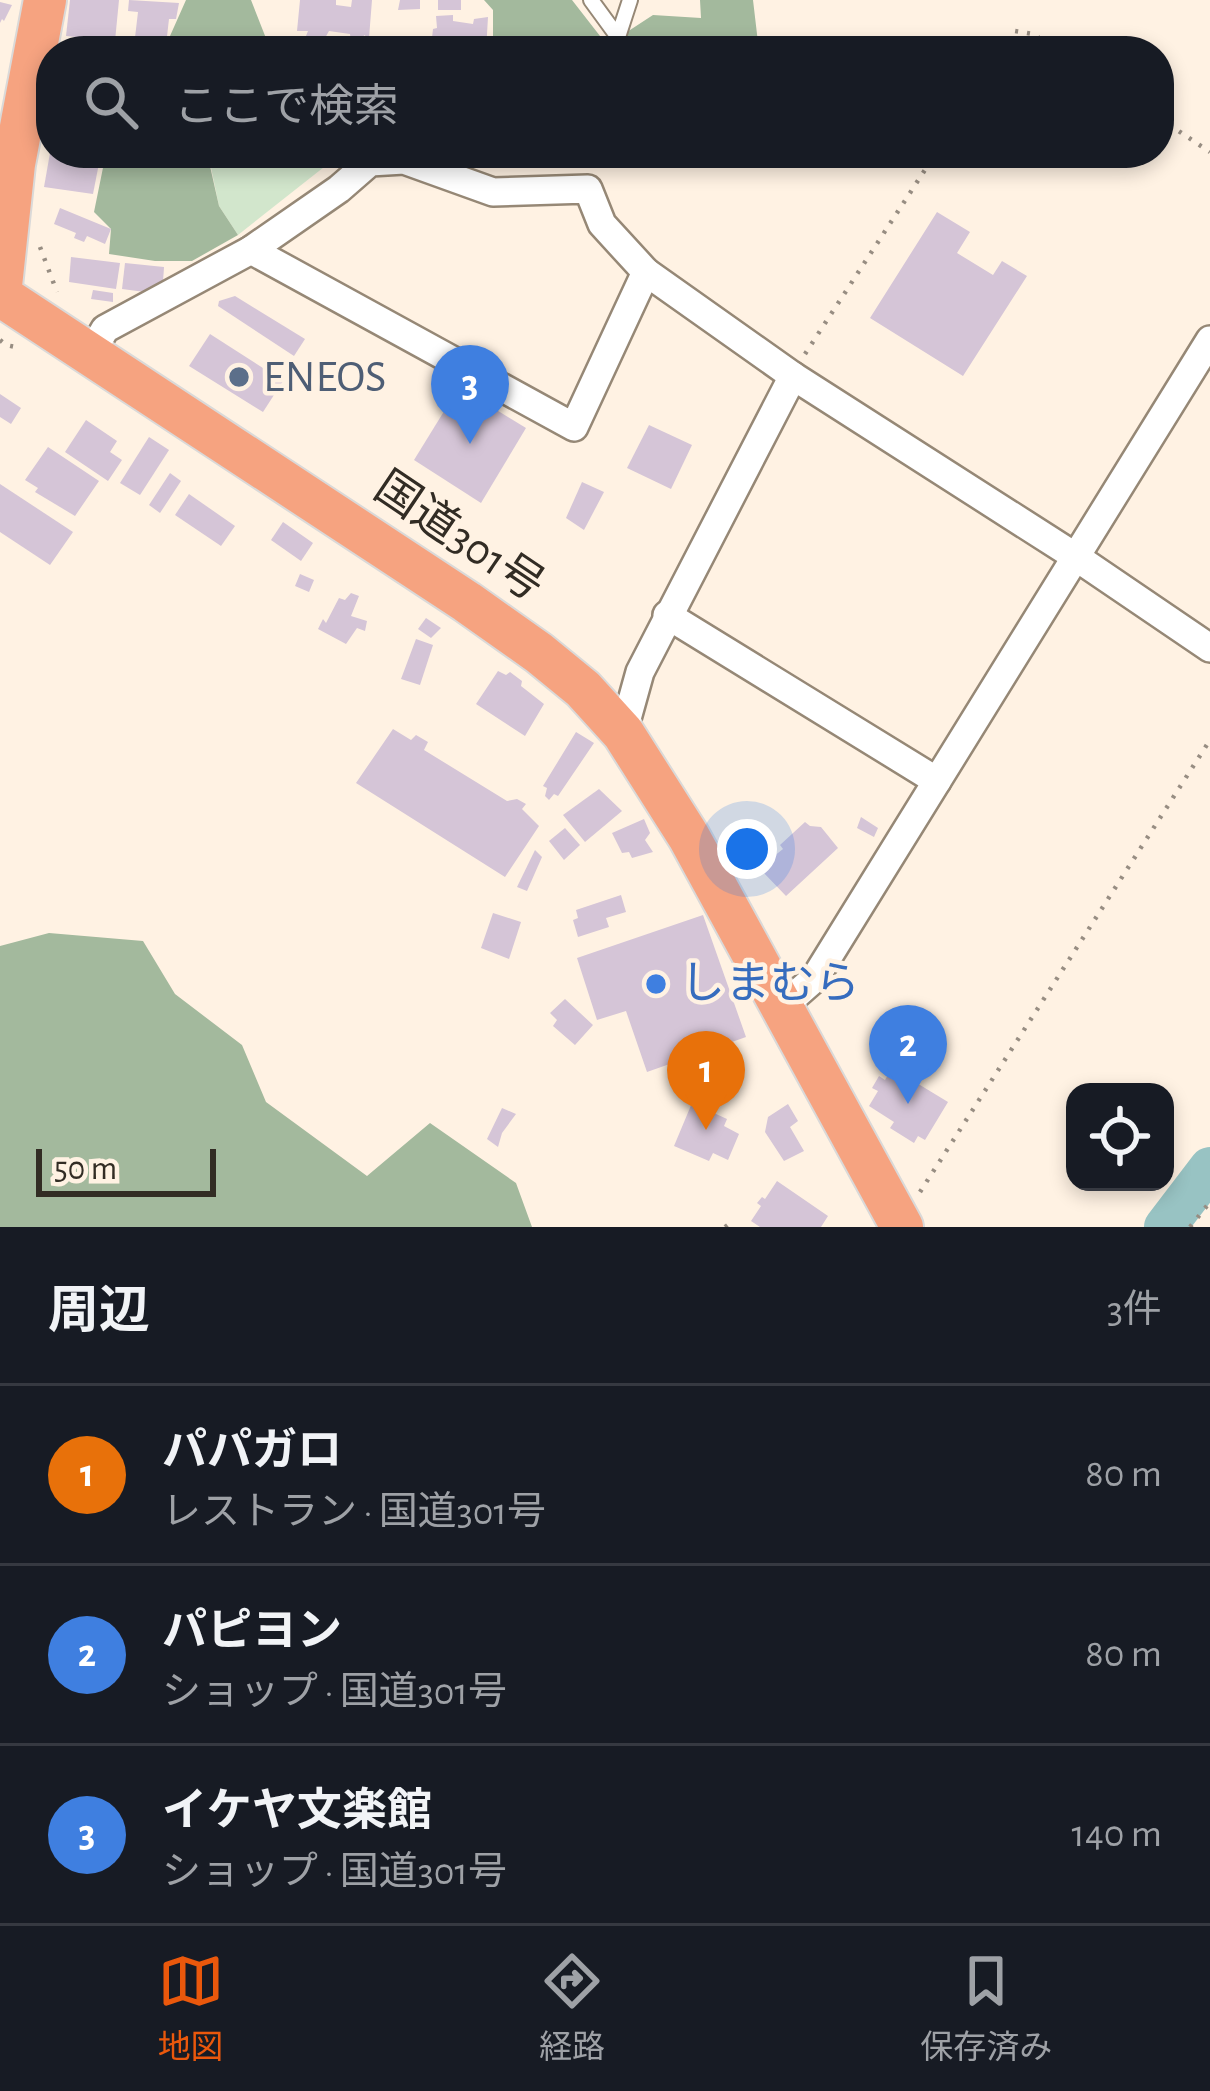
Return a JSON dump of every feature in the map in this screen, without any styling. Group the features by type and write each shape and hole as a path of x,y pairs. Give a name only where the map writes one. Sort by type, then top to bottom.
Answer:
{"highway":[{"name":"国道301号","path":"38,36 45,0"},
{"name":"国道301号","path":"36,48 14,164 0,295 521,640 583,689 623,734 689,837 899,1223"}],"street":[{"path":"90,355 105,329 251,250 363,168"},
{"path":"426,168 493,192 588,189 602,224 646,272 793,376 1210,647"},
{"path":"251,250 574,427 646,272"},
{"path":"782,1007 815,978 1210,340"},
{"path":"623,734 640,672 793,376"},
{"path":"668,615 937,781"}],"lane":[{"path":"590,0 617,36"},
{"path":"618,36 630,0"}],"path":[{"path":"1174,128 1210,152"},
{"path":"793,376 926,168"},
{"path":"34,233 63,307"},
{"path":"899,1223 1210,740"},
{"path":"1190,1227 1210,1202"}],"green space":[{"path":"186,0 251,0 265,36 170,36"},
{"path":"484,0 572,0 600,36 493,36 493,10"},
{"path":"700,0 753,0 757,36 621,36 653,15 701,18"},
{"path":"103,168 210,168 219,206 238,235 192,261 109,254 111,229 94,212"},
{"path":"211,168 323,168 238,235 219,206"},
{"path":"49,933 143,941 175,994 242,1045 266,1102 367,1176 430,1123 516,1183 532,1227 0,1227 0,946"}],"building":[{"path":"70,0 119,0 115,36 66,36"},
{"path":"129,0 179,3 176,19 169,19 167,36 135,36 138,12 128,11"},
{"path":"300,0 336,0 336,5 351,7 352,0 372,0 369,36 329,31 326,36 306,36 308,31 297,31"},
{"path":"400,0 420,0 420,9 398,10"},
{"path":"438,0 461,0 461,10 438,10"},
{"path":"0,2 12,5 0,23"},
{"path":"453,15 453,21 473,24 474,19 488,17 487,36 432,36 436,16"},
{"path":"47,168 98,168 93,194 44,187"},
{"path":"60,208 111,229 105,244 87,236 84,242 74,238 76,233 54,224"},
{"path":"937,212 970,232 957,253 993,275 1002,261 1027,276 963,376 870,318"},
{"path":"71,257 120,263 116,289 69,282"},
{"path":"125,263 164,267 163,282 145,292 122,289"},
{"path":"93,290 113,293 113,302 91,299"},
{"path":"235,296 305,339 294,356 218,306 219,301"},
{"path":"210,334 283,381 263,412 189,366"},
{"path":"459,387 526,428 481,503 414,460"},
{"path":"0,394 21,408 11,424 0,417"},
{"path":"86,420 117,441 110,452 122,460 108,481 65,452"},
{"path":"649,425 692,445 671,489 627,468"},
{"path":"149,437 169,450 140,495 120,483"},
{"path":"48,447 99,481 75,516 35,492 38,488 25,480"},
{"path":"170,473 181,481 160,513 149,505"},
{"path":"582,482 604,492 584,530 566,518"},
{"path":"0,484 73,532 50,565 0,532"},
{"path":"189,494 235,526 221,546 175,515"},
{"path":"283,522 313,543 301,561 271,540"},
{"path":"300,574 314,580 309,592 295,586"},
{"path":"351,593 359,596 351,616 367,621 365,631 357,628 346,644 318,629 339,598 345,600"},
{"path":"426,618 441,628 431,638 418,629"},
{"path":"416,639 433,645 420,685 401,679"},
{"path":"498,671 510,672 544,704 525,736 476,704"},
{"path":"393,729 411,740 416,735 428,742 424,750 507,801 526,804 522,809 539,826 505,877 356,783"},
{"path":"576,732 594,743 558,796 549,800 543,786"},
{"path":"599,789 622,811 585,842 563,815"},
{"path":"861,817 878,828 874,837 857,828"},
{"path":"644,819 650,833 645,840 653,852 632,858 629,852 622,853 612,833"},
{"path":"805,822 821,827 838,848 786,896 759,868"},
{"path":"565,828 580,845 564,860 549,841"},
{"path":"535,850 542,857 527,891 517,887"},
{"path":"621,895 626,912 606,918 609,927 578,937 573,920 578,918 576,910"},
{"path":"493,913 521,922 509,959 481,948"},
{"name":"しまむら","path":"703,915 746,1037 647,1072 626,1011 597,1020 577,958"},
{"path":"565,999 593,1025 575,1045 553,1026 557,1020 550,1013"},
{"path":"892,1068 948,1102 925,1140 918,1136 914,1143 890,1128 894,1122 869,1106 878,1091 872,1088 879,1076 885,1080"},
{"path":"692,1103 727,1119 724,1126 739,1134 728,1160 713,1153 709,1161 674,1146"},
{"path":"788,1104 798,1121 790,1127 804,1151 784,1161 765,1132 768,1117"},
{"path":"502,1108 516,1114 498,1147 487,1139"},
{"path":"777,1181 828,1216 821,1227 760,1227 751,1221 761,1206 757,1203"}],"waterway":[{"path":"1165,1227 1210,1168"}],"place":[{"name":"ENEOS","path":"239,377"},
{"name":"イケヤ文楽館","path":"470,444"},
{"name":"しまむら","path":"656,984"},
{"name":"パピヨン","path":"908,1104"},
{"name":"パパガロ","path":"706,1130"}]}
